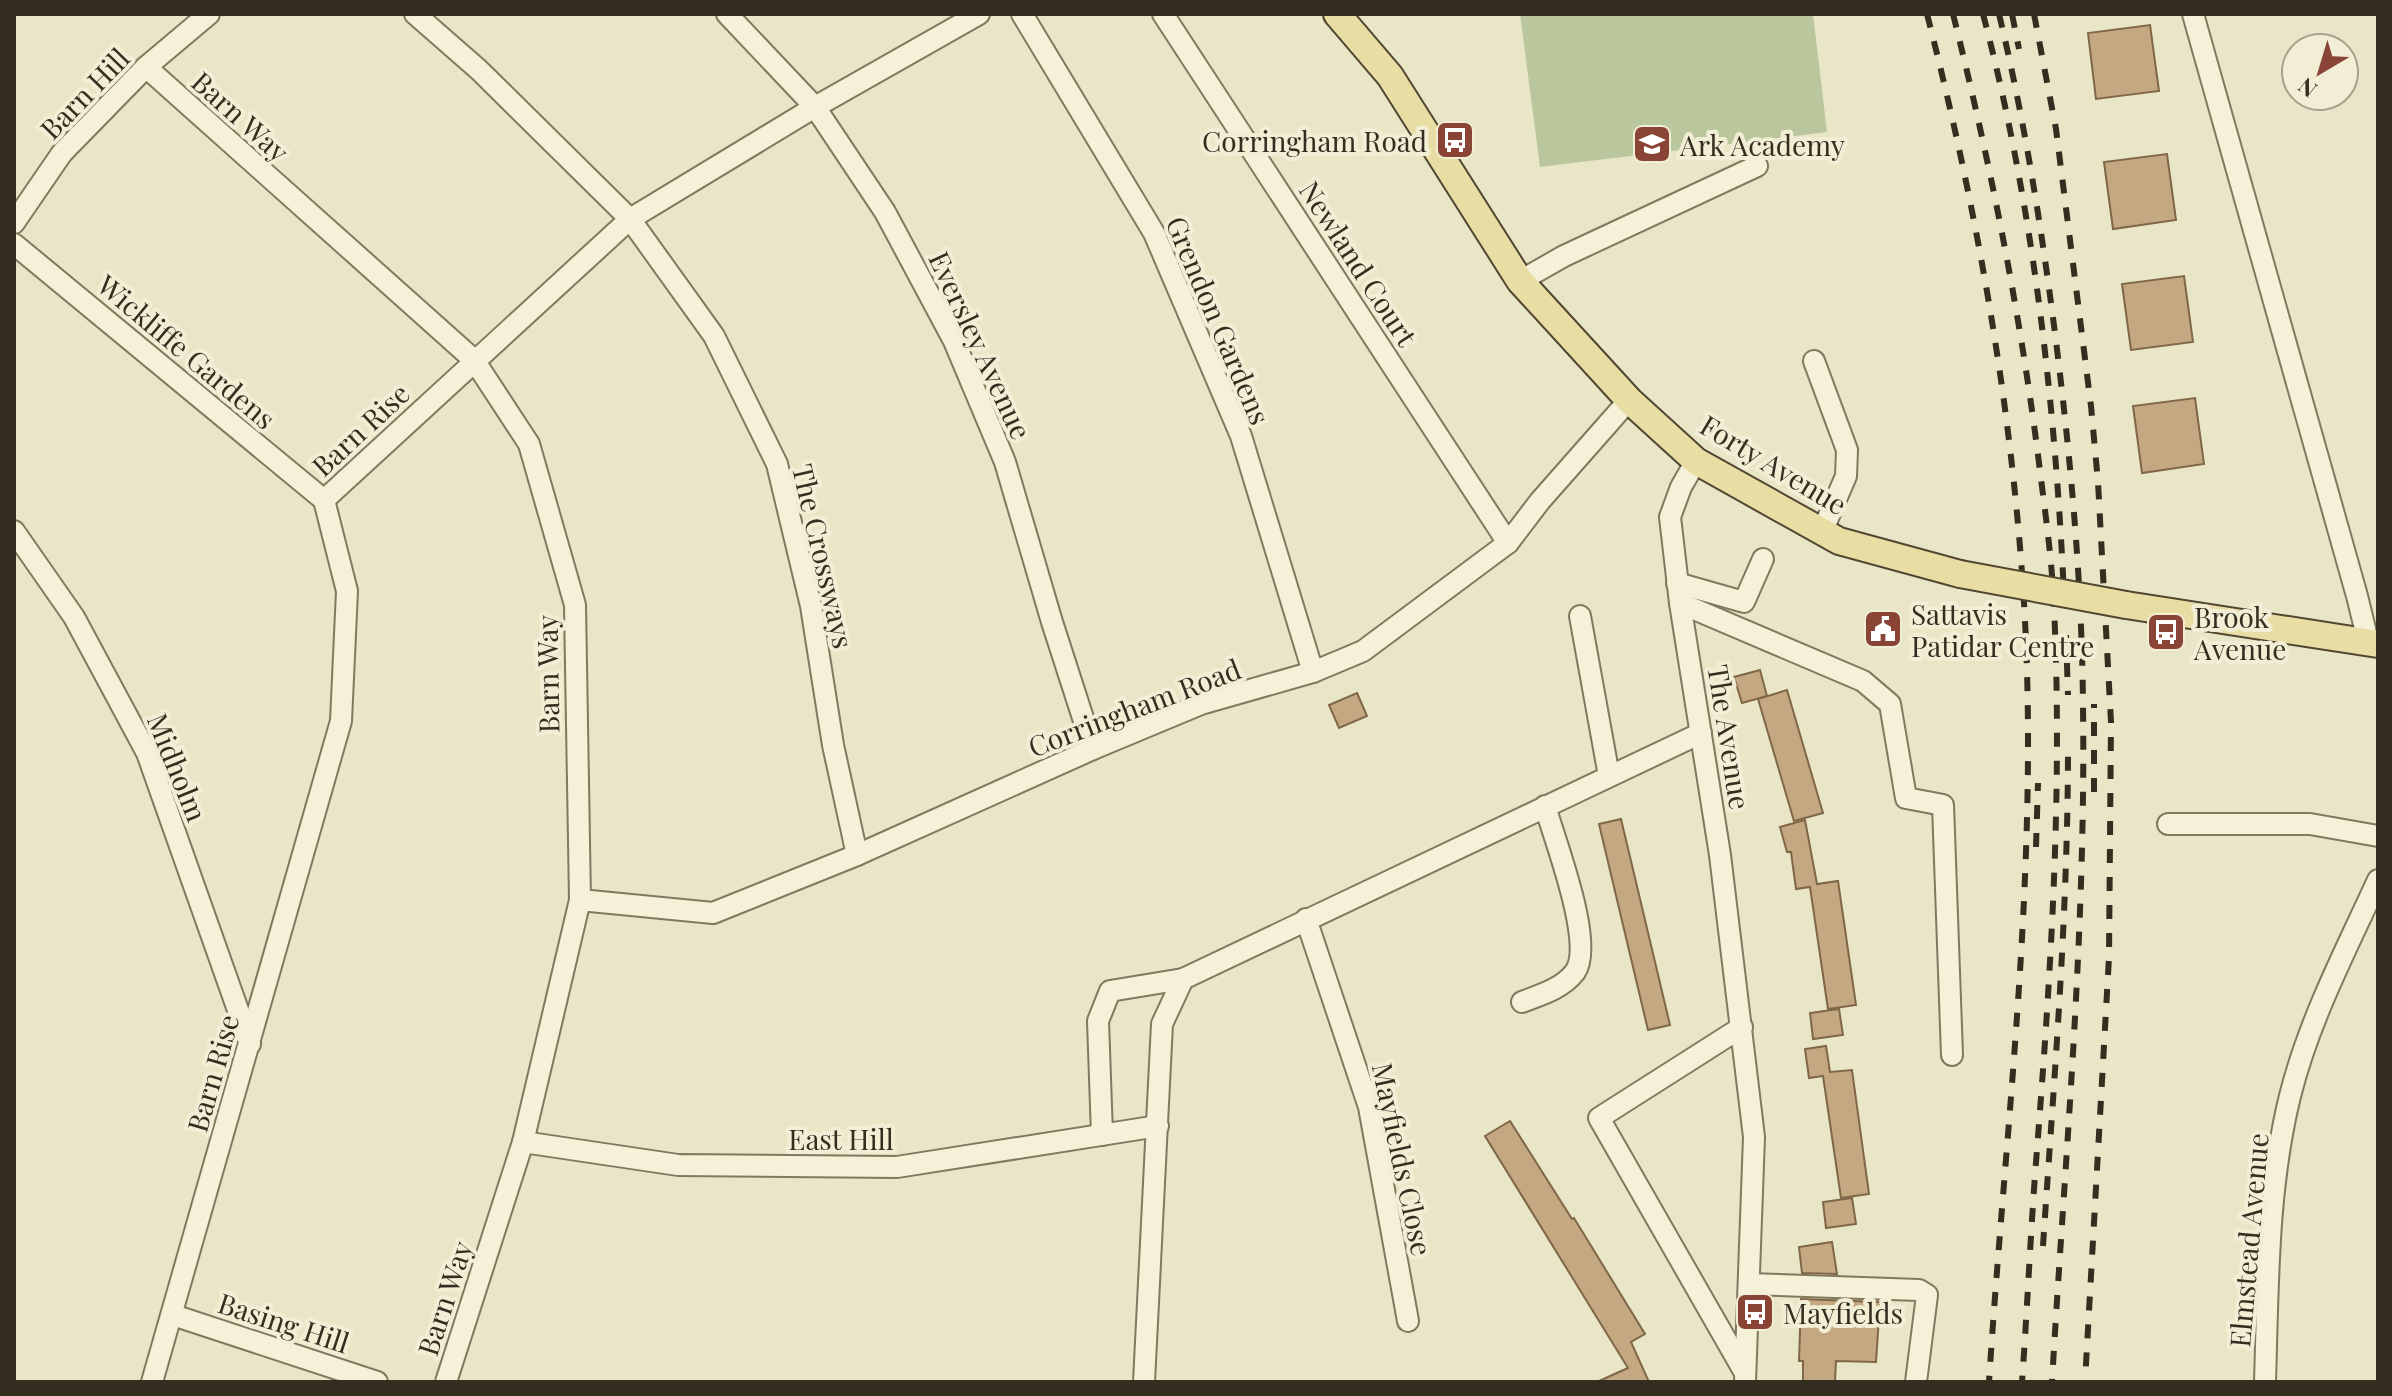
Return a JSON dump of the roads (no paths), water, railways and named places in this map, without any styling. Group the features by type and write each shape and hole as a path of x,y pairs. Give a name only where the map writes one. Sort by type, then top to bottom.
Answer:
{"main road":[{"name":"Forty Avenue","path":"1337,14 1390,76 1520,281 1629,400 1696,461 1839,541 1960,574 2126,605 2373,642"}],"street":[{"name":"Barn Hill","path":"14,223 62,153 146,67 209,14"},
{"name":"The Crossways","path":"415,14 479,70 630,219 714,336 777,464 811,606 833,745 857,855"},
{"name":"Eversley Avenue","path":"727,14 815,107 885,212 954,341 1005,462 1093,749"},
{"name":"Barn Rise","path":"152,1382 341,721 347,591 324,500 630,219 815,107 979,14"},
{"name":"Grendon Gardens","path":"1022,14 1154,233 1241,436 1313,672"},
{"name":"Newland Court","path":"1163,14 1508,543"},
{"path":"2193,14 2353,582 2373,642"},
{"name":"Barn Way","path":"146,67 474,360 529,444 575,605 580,900 523,1142 446,1382"},
{"path":"1520,281 1564,256 1757,166"},
{"name":"Wickliffe Gardens","path":"14,244 324,500"},
{"path":"1814,361 1847,450 1846,476 1822,532"},
{"name":"Corringham Road","path":"580,900 713,913 857,855 1201,704 1313,672 1363,651 1508,543 1540,501 1629,400"},
{"name":"The Avenue","path":"1696,461 1681,487 1670,517 1677,583 1720,855 1754,1137 1745,1378"},
{"name":"Midholm","path":"14,531 74,617 147,753 250,1044"},
{"path":"1677,583 1744,602 1763,559"},
{"path":"1680,603 1863,681 1890,704 1906,798 1943,805 1952,1055"},
{"path":"1580,616 1609,776"},
{"path":"1102,1135 1098,1021 1110,991 1183,979 1701,733"},
{"path":"1522,1002 1565,983 1577,970 1582,954 1576,909 1545,806"},
{"path":"2168,824 2310,824 2378,836"},
{"name":"Elmstead Avenue","path":"2265,1382 2272,1219 2290,1096 2303,1050 2378,880"},
{"name":"Mayfields Close","path":"1306,919 1369,1107 1408,1321"},
{"path":"1144,1382 1162,1024 1183,979"},
{"name":"The Avenue","path":"1742,1027 1599,1118 1745,1378"},
{"name":"East Hill","path":"523,1142 678,1165 897,1167 1158,1126"},
{"path":"1749,1284 1919,1290 1927,1295 1916,1382"},
{"name":"Basing Hill","path":"173,1315 377,1382"}],"railway":[{"path":"1927,14 1960,155 1988,298 2009,442 2023,587 2028,786 2025,885 1989,1382"},
{"path":"1953,14 2013,293 2039,463 2054,607 2057,749 2054,891 2022,1382"},
{"path":"1983,14 2015,158 2039,303 2055,449 2064,595"},
{"path":"1999,14 2025,136 2051,300 2071,477 2080,614 2083,706 2081,875 2074,1044 2052,1382"},
{"path":"2012,14 2019,49"},
{"path":"2034,14 2056,129 2091,406 2111,722 2109,957 2085,1382"},
{"path":"2066,635 2068,695"},
{"path":"2094,704 2094,792"},
{"path":"2043,1246 2063,935 2068,747"},
{"path":"2036,847 2038,783"}],"place":[{"name":"Corringham Road","path":"1455,140"},
{"name":"Ark Academy","path":"1652,144"},
{"name":"Sattavis Patidar Centre","path":"1883,629"},
{"name":"Brook Avenue","path":"2166,632"},
{"name":"Mayfields","path":"1755,1312"}]}
